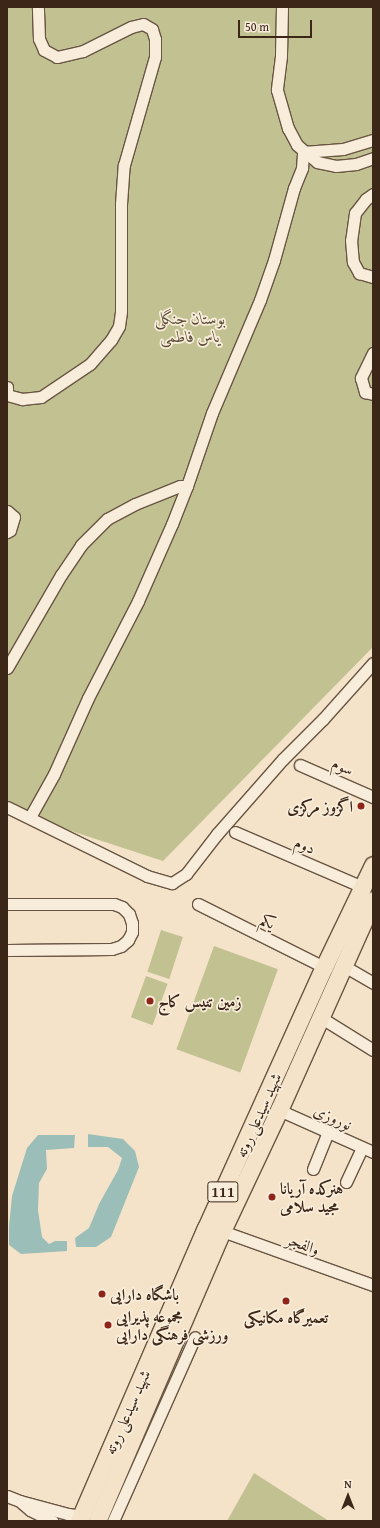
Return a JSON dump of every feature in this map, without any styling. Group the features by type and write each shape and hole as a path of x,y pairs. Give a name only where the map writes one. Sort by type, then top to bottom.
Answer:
{"main road":[{"name":"شهید سیدعلی روته","path":"86,1519 279,1110 344,966 368,894 373,865"},
{"name":"شهید سیدعلی روته","path":"86,1519 206,1228 324,967 368,894"}],"street":[{"path":"7,387 8,394 22,399 41,397 64,383 90,364 111,340 119,326 121,311 121,204 124,165 155,57 155,39 152,28 143,24 131,27 83,51 57,57 44,50 40,39 38,7"},
{"path":"282,7 281,56 277,90 284,109 288,128 303,152 317,162 336,166 356,164 373,158"},
{"path":"303,152 343,149 373,140"},
{"path":"30,817 54,774 88,698 138,601 187,486 212,413 260,300 274,260 294,188 302,168 303,152"},
{"path":"373,194 366,199 355,213 351,240 352,262 359,273 373,277"},
{"path":"373,354 360,378 365,392 373,394"},
{"path":"7,668 61,575 81,545 107,519 135,504 180,486 187,486"},
{"path":"7,511 14,517 10,530 7,532"},
{"path":"7,806 147,876 172,883 186,874 217,834 283,759 323,719 373,663"},
{"name":"سوم","path":"300,765 373,797"},
{"name":"دوم","path":"235,832 368,894"},
{"path":"7,904 114,904 129,914 132,923 132,932 128,940 120,946 112,949 7,950"},
{"name":"یکم","path":"198,904 324,967"},
{"path":"344,966 373,983"},
{"path":"320,1017 373,1050"},
{"name":"نوروزی","path":"279,1110 373,1152"},
{"path":"313,1169 328,1132"},
{"path":"346,1182 362,1147"},
{"name":"والفجر","path":"222,1231 373,1285"},
{"path":"113,1521 195,1337"},
{"path":"7,1496 86,1519"},
{"path":"20,1501 30,1510 53,1521"}],"green space":[{"name":"بوستان جنگلی یاس فاطمی","path":"7,7 373,7 373,647 163,861 7,810"},
{"name":"زمین تنیس کاج","path":"161,930 183,937 169,979 147,972"},
{"path":"214,946 278,969 240,1073 176,1049"},
{"name":"زمین تنیس کاج","path":"146,976 168,984 153,1025 131,1017"},
{"path":"254,1473 329,1521 227,1521"}],"water":[{"path":"88,1134 123,1139 135,1151 139,1167 111,1237 96,1247 76,1247 75,1238 89,1228 99,1204 118,1170 122,1158 108,1147 88,1147"},
{"path":"38,1135 75,1135 74,1148 46,1150 47,1169 39,1183 38,1210 42,1237 49,1244 55,1241 67,1241 67,1251 21,1254 9,1245 12,1196 27,1148"}],"place":[{"name":"اگزوز مرکزی","path":"361,806"},
{"name":"زمین تنیس کاج","path":"150,1001"},
{"name":"هنرکده آریانا مجید سلامی","path":"272,1197"},
{"name":"باشگاه دارایی","path":"102,1294"},
{"name":"تعمیرگاه مکانیکی","path":"286,1301"},
{"name":"مجموعه پذیرایی ورزشی فرهنگی دارایی","path":"108,1325"}]}
